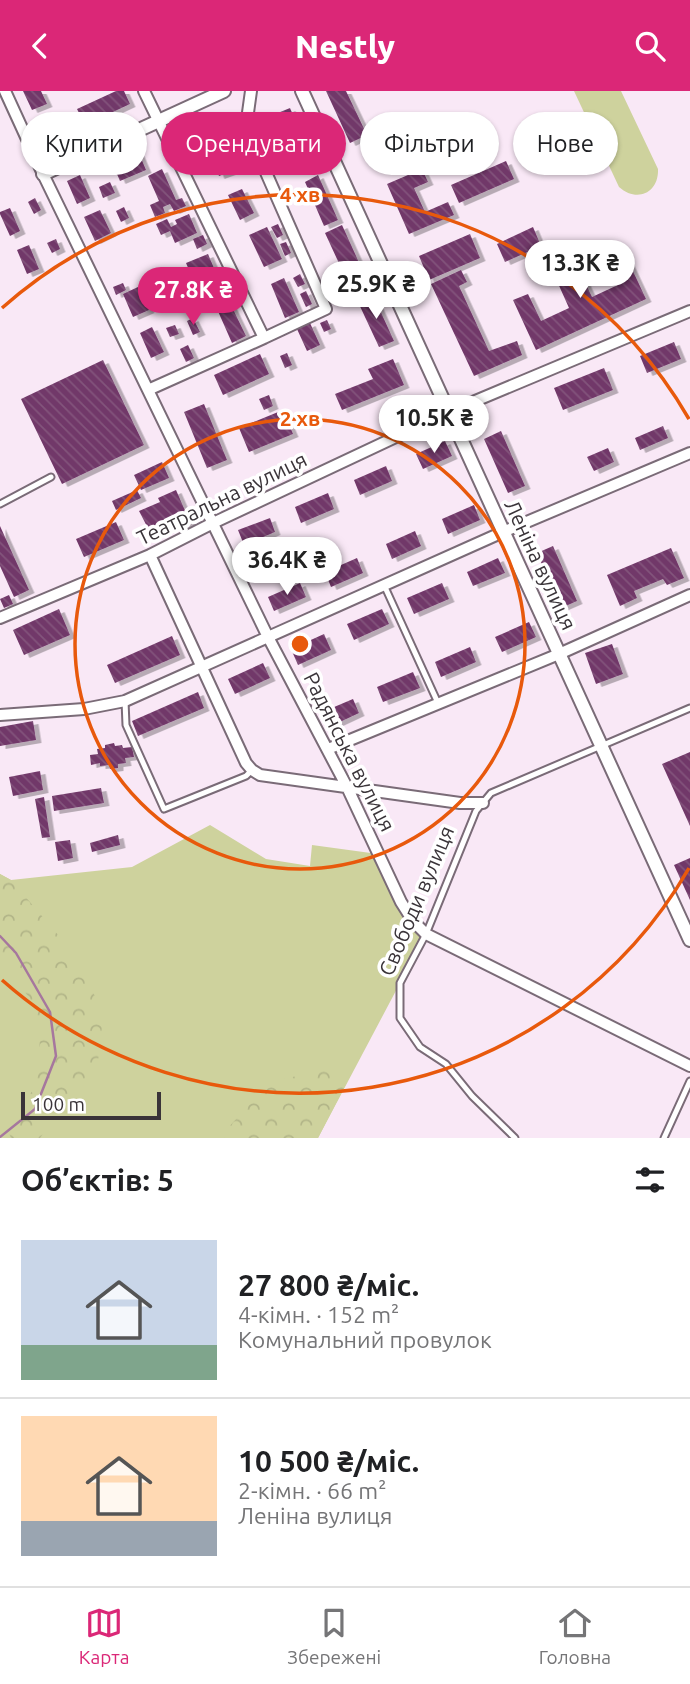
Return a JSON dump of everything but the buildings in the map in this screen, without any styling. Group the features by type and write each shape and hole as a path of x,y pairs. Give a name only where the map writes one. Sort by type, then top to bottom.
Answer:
{"street":[{"name":"Радянська вулиця","path":"5,91 21,126"},
{"path":"144,91 264,338"},
{"path":"147,126 224,91"},
{"path":"148,390 326,309 246,127 251,91"},
{"name":"Леніна вулиця","path":"302,91 690,940"},
{"name":"Радянська вулиця","path":"43,175 268,637 328,749 401,902 413,921 426,934 687,1063"},
{"name":"Театральна вулиця","path":"0,618 150,555 449,412 690,311"},
{"path":"0,715 84,709 125,701 503,532 689,456"},
{"path":"150,555 246,763 252,770"},
{"path":"328,749 559,654 690,595"},
{"name":"Свободи вулиця","path":"252,770 260,775 460,803 483,803"}],"lane":[{"path":"0,504 51,477"},
{"path":"384,585 438,703"},
{"path":"125,701 126,725 164,809 246,776 252,770"},
{"name":"Свободи вулиця","path":"515,1138 472,1096 446,1064 421,1047 400,1018 400,983 426,934 476,811 491,793 690,708"},
{"path":"664,1138 690,1081"}],"green space":[{"path":"574,91 621,91 658,169 655,184 651,189 640,195 626,192 619,187 613,175 618,175 618,112 584,112"},
{"path":"210,825 266,859 310,866 312,845 378,854 426,934 318,1138 0,1138 0,874 11,880 132,867"},
{"path":"0,874 11,880 59,936 95,996 102,1026 98,1061 40,1138 11,1138 5,1124 35,1088 40,1040 31,1000 0,960"},
{"path":"349,1064 347,1082 318,1138 224,1138 226,1130 275,1081"}],"waterway":[{"path":"0,936 16,953 50,1012 56,1056 35,1109 0,1137"}]}
